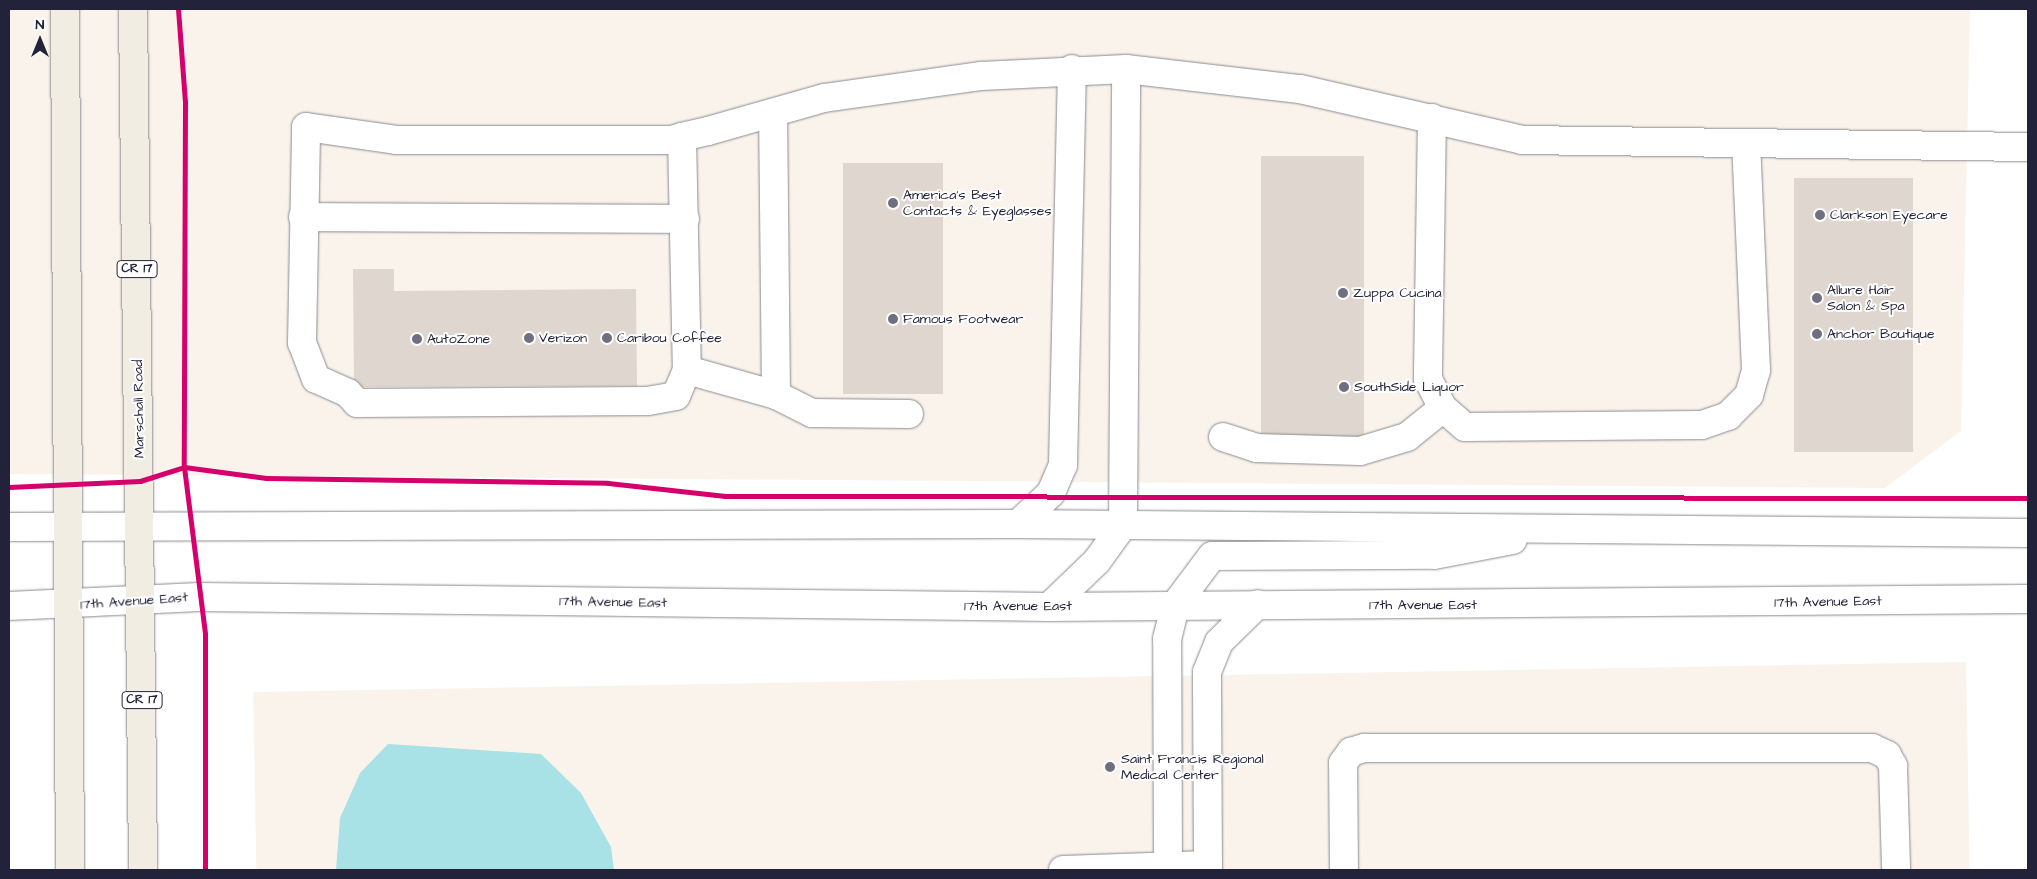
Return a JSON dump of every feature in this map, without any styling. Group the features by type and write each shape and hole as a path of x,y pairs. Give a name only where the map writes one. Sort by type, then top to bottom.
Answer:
{"highway":[{"path":"65,9 70,870"},
{"name":"Marschall Road","path":"134,9 142,600 143,870"}],"street":[{"path":"1018,524 1051,493 1063,465 1072,70"},
{"path":"682,137 687,370 676,396 648,401 357,403 348,393 316,379 302,343 306,127 396,140 682,137 824,98 981,76 1072,70 1126,70 1300,89 1522,140 2028,147"},
{"path":"1049,607 1097,560 1123,525 1126,70"},
{"path":"772,113 776,395"},
{"path":"1432,118 1428,380 1443,408 1465,427 1702,425 1728,416 1749,395 1756,370 1746,144"},
{"path":"303,217 685,219"},
{"path":"687,370 776,395 812,413 909,414"},
{"path":"1223,437 1256,448 1360,451 1407,437 1443,408"},
{"path":"9,527 67,526 140,529 1018,524 2028,533"},
{"path":"1168,868 1167,640 1176,604 1212,556 1434,555 1571,528"},
{"name":"17th Avenue East","path":"9,606 67,606 142,600 1049,607 1176,604 1630,606 2028,599"},
{"path":"1063,870 1208,868 1207,672 1219,642 1258,604"},
{"path":"1344,870 1344,763 1351,752 1364,748 1872,748 1887,755 1893,766 1896,870"}],"shaded area":[{"path":"9,9 1970,9 1961,431 1885,488 9,474"},
{"name":"Saint Francis Regional Medical Center","path":"1966,662 1970,870 256,870 253,692"}],"water":[{"path":"388,744 541,754 581,793 611,847 614,870 336,870 340,818 360,773"}],"building":[{"path":"1261,156 1364,156 1364,438 1261,438"},
{"name":"Famous Footwear","path":"843,163 943,163 943,394 843,394"},
{"path":"1794,178 1913,178 1913,452 1794,452"},
{"path":"353,269 394,269 394,291 636,289 637,386 354,387"}],"cycle path":[{"path":"178,9 185,102 184,467 205,634 205,870"},
{"path":"9,487 140,481 184,467 266,478 608,483 725,496 2028,498"}],"place":[{"name":"America's Best Contacts & Eyeglasses","path":"893,203"},
{"name":"Clarkson Eyecare","path":"1820,215"},
{"name":"Zuppa Cucina","path":"1343,293"},
{"name":"Allure Hair Salon & Spa","path":"1817,298"},
{"name":"Famous Footwear","path":"893,319"},
{"name":"Anchor Boutique","path":"1817,334"},
{"name":"Verizon","path":"529,338"},
{"name":"Caribou Coffee","path":"607,338"},
{"name":"AutoZone","path":"417,339"},
{"name":"SouthSide Liquor","path":"1344,387"},
{"name":"Saint Francis Regional Medical Center","path":"1110,767"}]}
